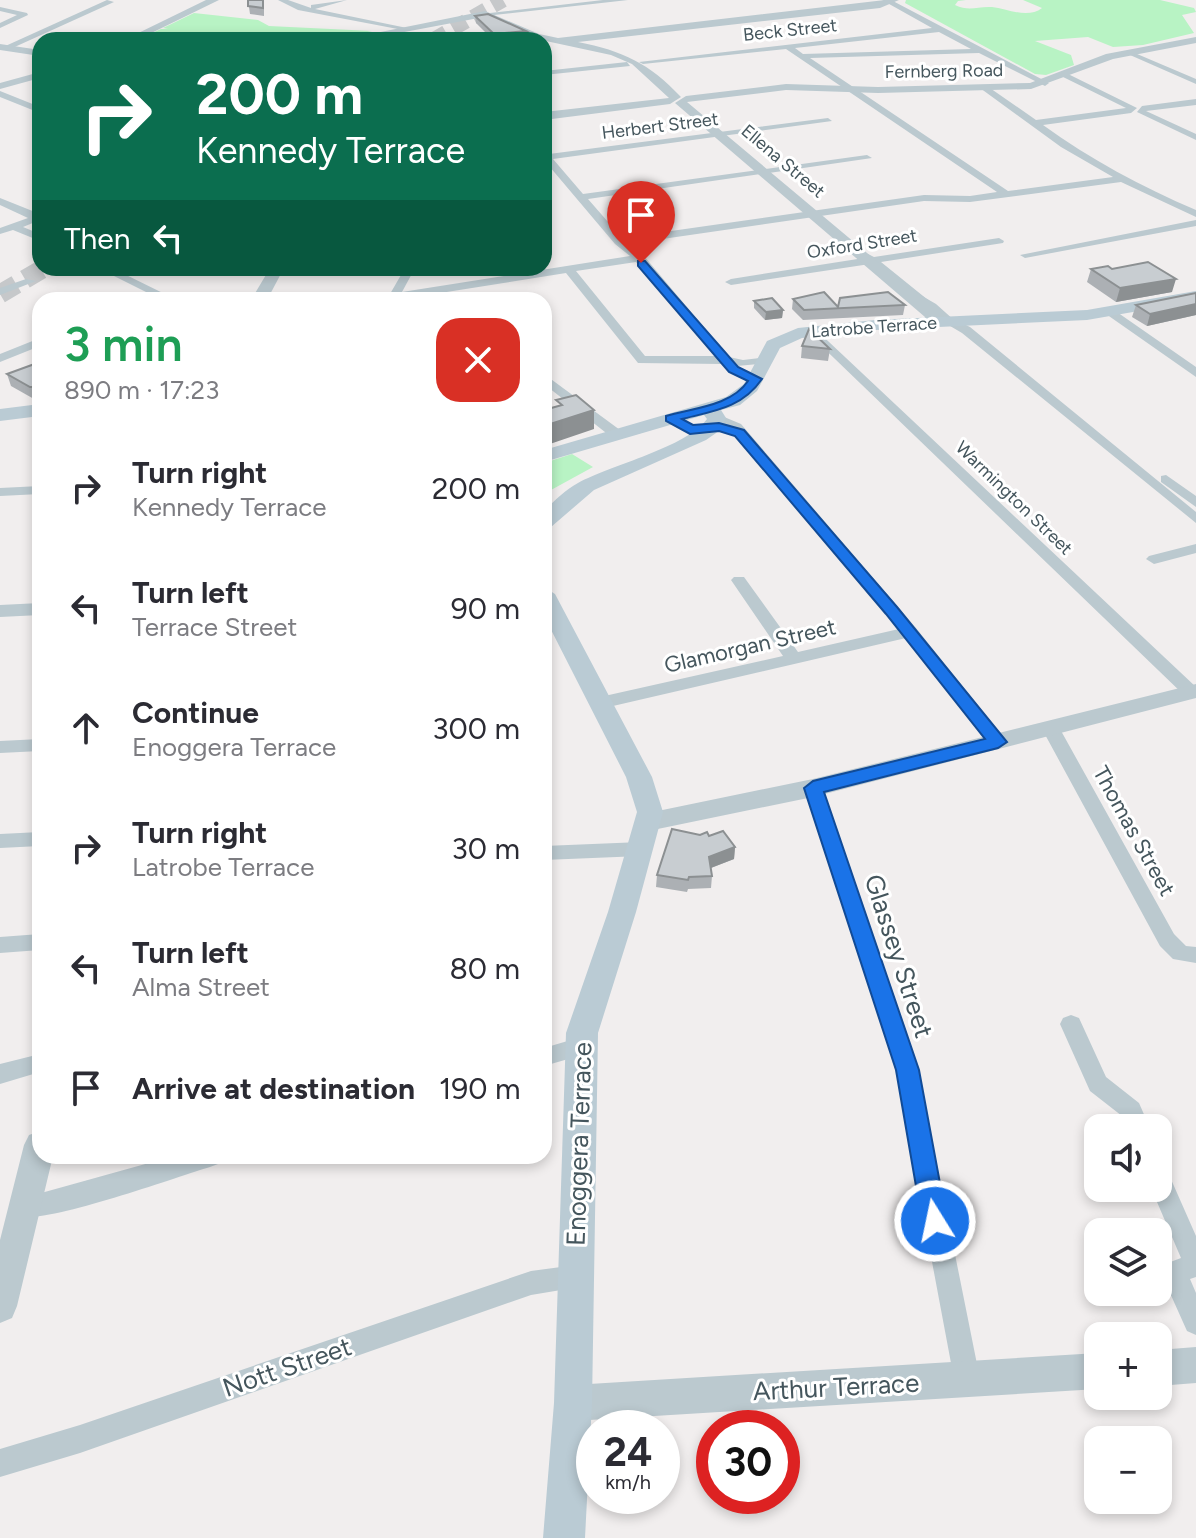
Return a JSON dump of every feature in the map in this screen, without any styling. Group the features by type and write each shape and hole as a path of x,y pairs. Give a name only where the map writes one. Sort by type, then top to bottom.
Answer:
{"main road":[{"name":"Latrobe Terrace","path":"712,421 739,398 755,379 779,340 812,330 940,318 972,320 1110,312 1196,296"},
{"path":"0,415 32,411"},
{"path":"552,453 615,433 675,422 694,430 712,421"},
{"path":"635,464 678,449 712,421"},
{"path":"552,515 576,492 682,440 685,432 675,422"},
{"name":"Enoggera Terrace","path":"552,610 645,791 644,835 584,1020 581,1046 573,1403 564,1538"}],"street":[{"path":"146,32 214,0"},
{"path":"282,0 303,9 403,28"},
{"path":"303,9 343,0"},
{"path":"479,0 489,13 526,32"},
{"path":"384,32 489,13 624,0"},
{"path":"40,32 110,2"},
{"path":"555,41 885,2 904,8 1045,83"},
{"path":"0,9 24,15 0,26"},
{"name":"Beck Street","path":"552,72 941,29"},
{"path":"3,48 32,36"},
{"name":"Fernberg Road","path":"552,115 774,88 984,88 1045,83 1104,58 1196,40"},
{"path":"552,41 614,52 635,63"},
{"path":"787,46 1006,194"},
{"path":"3,48 32,52"},
{"path":"800,56 982,51"},
{"path":"1133,53 1196,82"},
{"name":"Ellena Street","path":"635,63 940,318"},
{"path":"1063,75 1078,79 1196,140"},
{"path":"0,86 32,77"},
{"path":"984,88 1009,105 1017,115 1196,214"},
{"path":"0,94 32,107"},
{"path":"1035,123 1194,102"},
{"name":"Herbert Street","path":"552,159 828,121"},
{"path":"582,197 867,158"},
{"path":"552,166 582,197 623,251 640,261 736,372 755,379"},
{"path":"619,242 925,198 1006,194 1126,178"},
{"path":"0,201 32,214"},
{"path":"1178,204 1177,211 1196,223"},
{"path":"0,231 32,219"},
{"path":"1021,252 1136,236 1196,223"},
{"path":"13,226 32,234"},
{"name":"Oxford Street","path":"731,282 867,258 999,241"},
{"name":"Ellena Street","path":"867,258 932,315 940,318"},
{"path":"552,274 640,261"},
{"path":"570,271 642,360 727,360 741,364 764,360"},
{"path":"120,276 154,292"},
{"path":"401,292 414,276"},
{"path":"425,292 535,276"},
{"path":"0,292 30,281"},
{"path":"472,285 476,292"},
{"path":"1110,312 1193,367"},
{"path":"940,318 966,330 1032,385 1196,503"},
{"path":"972,320 1047,382 1196,519"},
{"name":"Warmington Street","path":"812,330 1193,692"},
{"path":"0,358 32,345"},
{"path":"1032,385 1047,382"},
{"path":"552,384 615,433"},
{"path":"712,421 739,433 910,632 998,742"},
{"path":"0,492 32,490"},
{"path":"1154,559 1196,548"},
{"path":"739,580 794,659"},
{"path":"0,611 32,609"},
{"name":"Glamorgan Street","path":"600,703 910,632"},
{"path":"552,852 644,835 813,788 1193,692"},
{"name":"Thomas Street","path":"1051,729 1167,940 1188,954"},
{"path":"0,747 32,745"},
{"name":"Glassey Street","path":"813,788 907,1070 967,1379"},
{"path":"0,841 32,839"},
{"path":"0,945 32,943"},
{"path":"1071,1024 1098,1084 1133,1114"},
{"path":"552,1055 581,1046"},
{"path":"0,1074 32,1065"},
{"path":"0,1302 35,1164"},
{"path":"25,1208 183,1164"},
{"path":"1169,1202 1196,1265 1174,1273 1196,1322"},
{"name":"Nott Street","path":"0,1463 80,1439 531,1283 576,1277"},
{"path":"1172,1367 1196,1365"},
{"name":"Arthur Terrace","path":"573,1403 1084,1372"}],"green space":[{"path":"906,0 966,0 958,1 955,5 1031,13 1042,8 1023,0 1160,0 1194,8 1196,12 1182,15 1194,33 1143,45 1113,47 1088,37 1035,41 1071,55 1074,65 1046,75 1035,74 905,3"},
{"path":"194,13 258,20 269,26 372,31 154,32 168,29 163,28"},
{"path":"572,454 593,467 552,489 552,460"}],"building":[{"path":"248,0 263,0 263,8 248,6"},
{"path":"488,14 526,31 492,32 475,16"},
{"path":"1148,262 1176,279 1120,288 1091,269 1108,266 1112,269"},
{"path":"824,292 838,307 840,298 888,292 905,305 804,310 793,299"},
{"path":"1196,293 1196,304 1150,314 1136,305"},
{"path":"772,298 783,310 766,312 754,301"},
{"path":"809,329 830,349 802,346"},
{"path":"32,365 32,387 30,387 7,374"},
{"path":"576,395 594,410 552,423 552,408 562,405 556,400"},
{"path":"672,829 700,835 707,832 709,836 723,831 735,847 709,857 712,876 689,877 688,880 657,875"}],"tunnel":[{"path":"447,32 503,0"},
{"path":"0,294 32,275"}],"route":[{"path":"641,263 733,369 755,379 739,398 716,408 670,418 690,430 719,427 739,433 892,610 998,742 813,788 883,990 907,1070 935,1221"}]}
